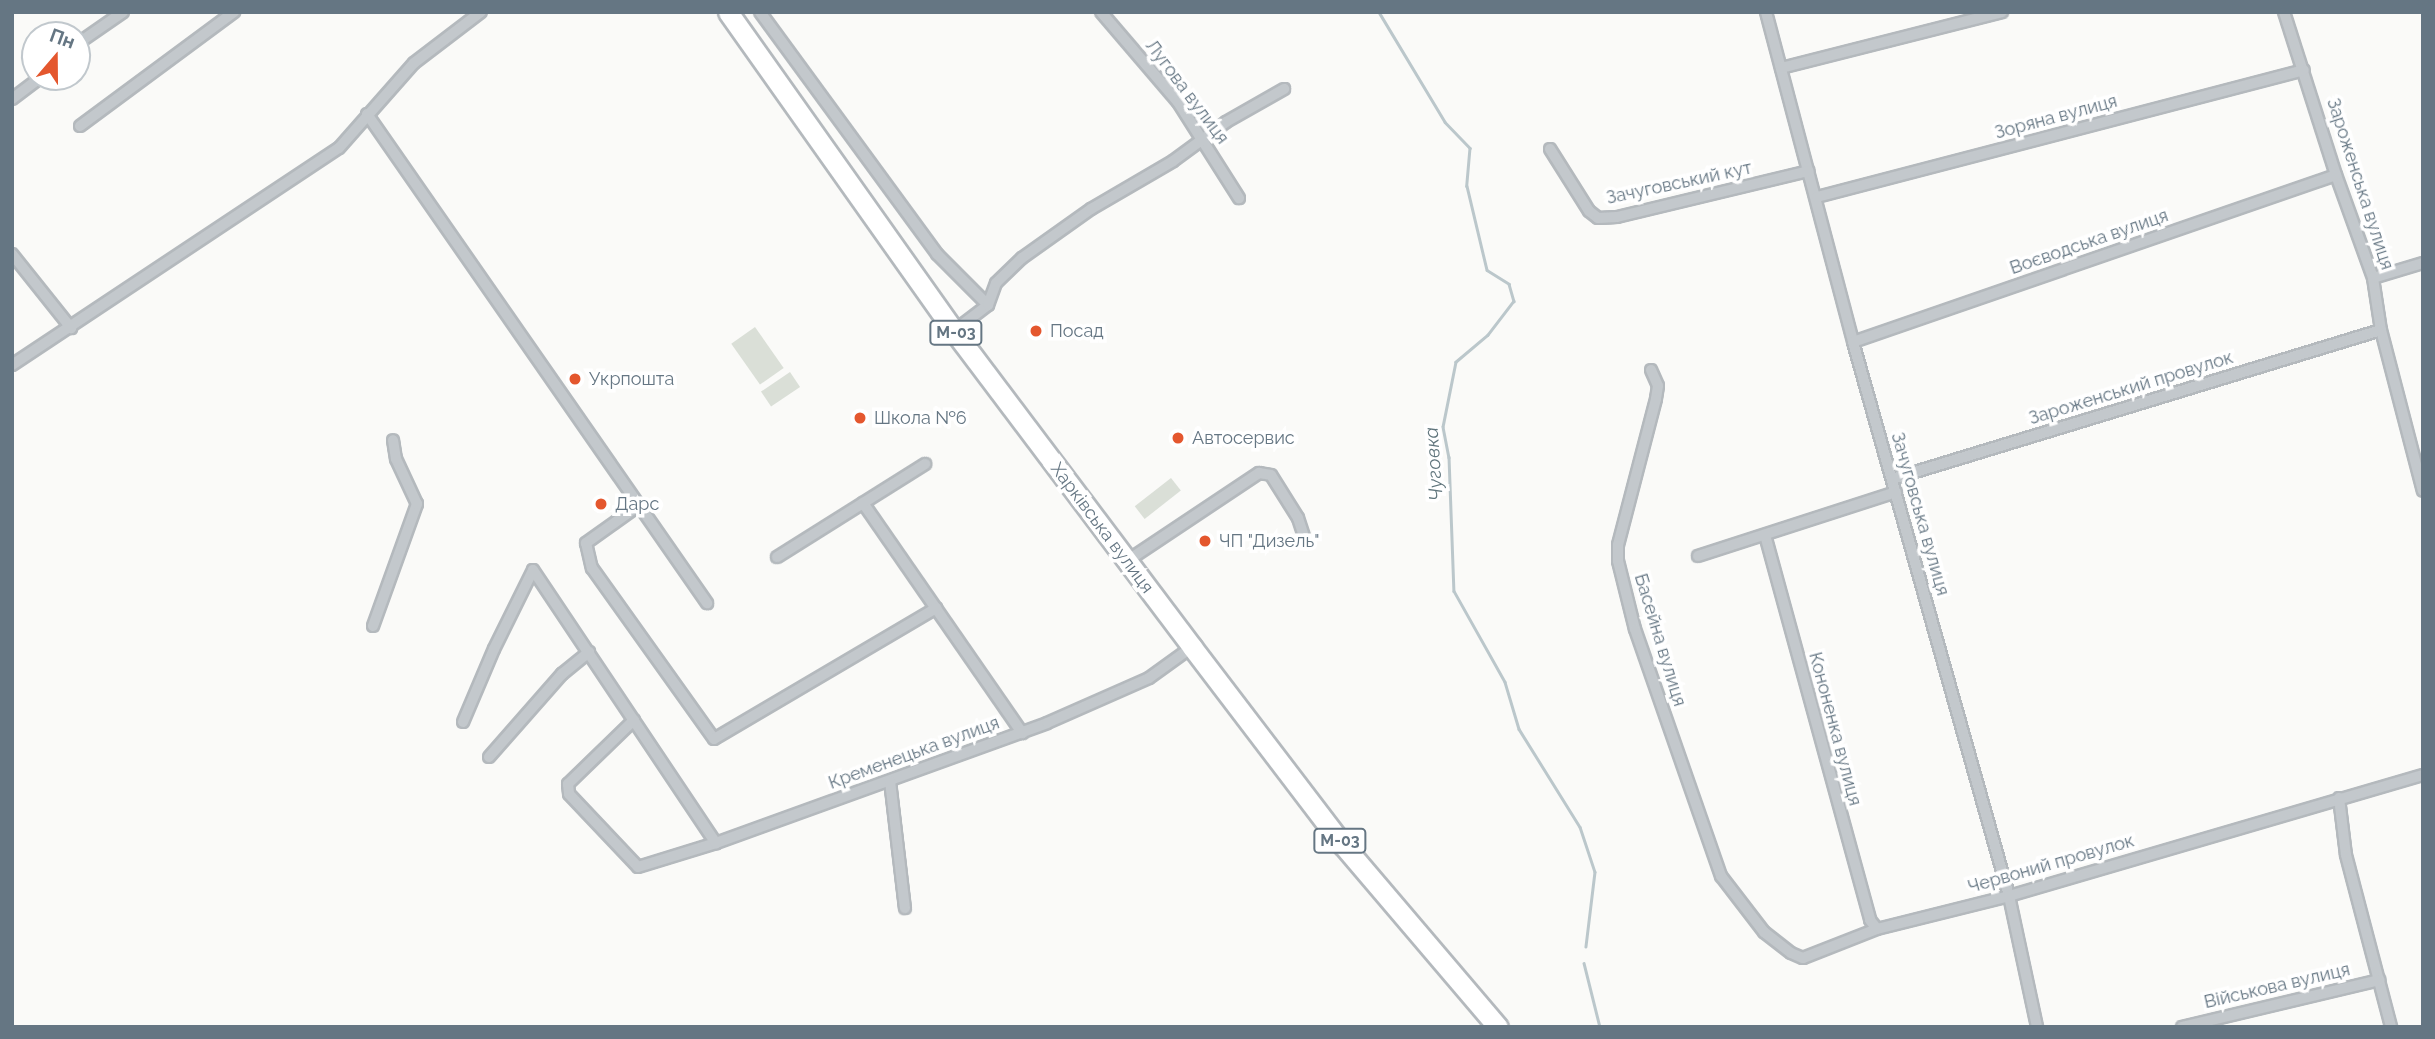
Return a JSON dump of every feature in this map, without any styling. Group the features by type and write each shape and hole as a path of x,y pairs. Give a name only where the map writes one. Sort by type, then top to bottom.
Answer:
{"highway":[{"name":"Харківська вулиця","path":"728,12 954,331 1192,647 1343,845 1498,1027"}],"street":[{"path":"91,34 122,12"},
{"path":"80,126 234,12"},
{"path":"12,365 339,148 414,63 481,12"},
{"path":"760,12 937,254 988,305"},
{"name":"Лугова вулиця","path":"1101,12 1178,102 1239,198"},
{"name":"Зачуговська вулиця","path":"1766,12 1853,342 2009,896 2037,1027"},
{"path":"1781,68 2003,12"},
{"name":"Зароженська вулиця","path":"2284,12 2336,175 2373,278 2381,330 2423,491"},
{"name":"Зоряна вулиця","path":"1816,197 2304,70"},
{"path":"954,331 988,305 996,283 1007,269 1091,209 1202,141 1226,122 1284,89"},
{"path":"367,114 706,603"},
{"name":"Зачуговський кут","path":"1550,149 1589,211 1598,218 1617,217 1809,171"},
{"name":"Воєводська вулиця","path":"1853,342 2336,175"},
{"path":"12,254 71,328"},
{"path":"2373,278 2423,263"},
{"name":"Зароженський провулок","path":"1892,479 2381,330"},
{"name":"Басейна вулиця","path":"1651,370 1658,386 1656,399 1618,545 1618,561 1635,629 1721,876"},
{"path":"373,626 417,504 396,459 393,440"},
{"path":"777,557 925,464"},
{"path":"1127,561 1259,473 1271,475 1298,519 1304,536"},
{"path":"1698,556 1896,492"},
{"path":"863,503 1022,733"},
{"path":"638,506 586,543 592,568 714,739 936,608"},
{"name":"Кононенка вулиця","path":"1765,535 1870,920 1877,929"},
{"path":"463,722 494,649 533,570 716,843"},
{"name":"Кременецька вулиця","path":"635,720 568,784 569,794 638,867 716,843 1022,733 1149,678 1192,647"},
{"path":"489,757 562,674 589,652"},
{"name":"Червоний провулок","path":"1721,876 1765,932 1803,958 1877,929 2009,896 2423,775"},
{"path":"890,781 905,908"},
{"path":"2339,798 2346,855 2391,1027"},
{"name":"Військова вулиця","path":"2182,1027 2379,980"}],"shaded area":[{"path":"755,327 784,368 760,385 731,344"},
{"path":"790,372 800,387 771,406 761,392"},
{"path":"1171,478 1181,491 1145,519 1135,506"}],"waterway":[{"name":"Чуговка","path":"1379,12 1445,122 1470,148 1467,186 1487,270 1509,284 1514,301 1488,335 1456,362 1443,427 1449,457 1454,591 1505,682 1519,729 1580,827 1595,872 1586,946"},
{"name":"Чуговка","path":"1584,963 1600,1027"}],"place":[{"name":"Посад","path":"1036,331"},
{"name":"Укрпошта","path":"575,379"},
{"name":"Школа №6","path":"860,418"},
{"name":"Автосервис","path":"1178,438"},
{"name":"Дарс","path":"601,504"},
{"name":"ЧП \"Дизель\"","path":"1205,541"}]}
